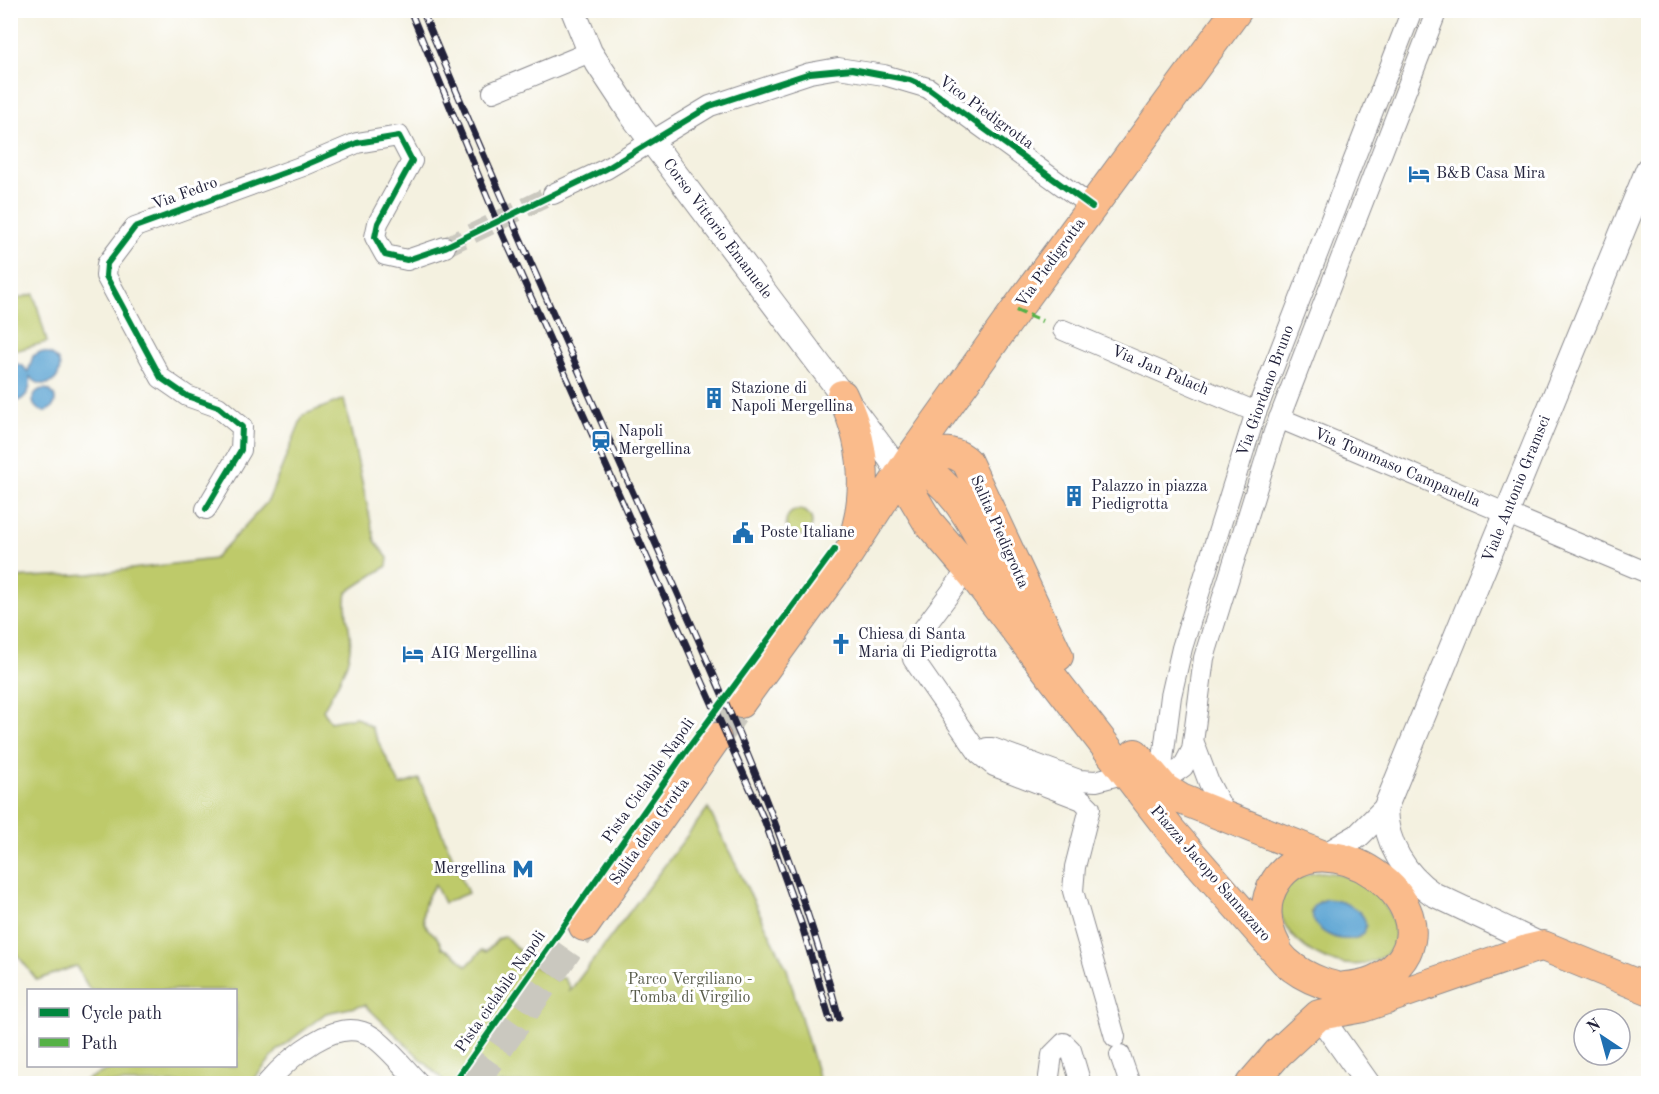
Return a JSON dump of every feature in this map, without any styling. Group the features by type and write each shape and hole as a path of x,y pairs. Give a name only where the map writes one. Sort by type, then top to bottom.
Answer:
{"main road":[{"name":"Via Piedigrotta","path":"848,554 904,467 1237,10"},
{"path":"740,703 848,554 862,506 863,465 856,428 842,395"},
{"name":"Salita Piedigrotta","path":"904,467 946,452 955,453 967,462 1058,656"},
{"name":"Salita Piedigrotta","path":"904,467 940,478 972,524 1015,600 1058,656 1143,779"},
{"name":"Salita Piedigrotta","path":"904,467 915,504 1143,779"},
{"path":"940,536 961,542 971,536 972,524"},
{"name":"Salita della Grotta","path":"584,926 716,738"},
{"name":"Piazza Jacopo Sannazaro","path":"1143,779 1180,799 1324,856 1358,865 1395,892 1405,908 1409,924 1410,941 1403,957 1378,980 1362,986 1341,988"},
{"name":"Piazza Jacopo Sannazaro","path":"1143,779 1185,849 1285,961 1309,979 1387,999"},
{"name":"Piazza Jacopo Sannazaro","path":"1285,961 1268,928 1267,904 1271,889 1293,864 1324,856"},
{"path":"1251,1083 1278,1053 1319,1015 1363,1007 1543,946 1648,989"},
{"path":"1387,999 1403,957"},
{"path":"1285,961 1319,1015"}],"street":[{"name":"Corso Vittorio Emanuele","path":"573,10 590,52 651,143 875,439"},
{"name":"Via Giordano Bruno","path":"1143,779 1256,412 1412,10"},
{"path":"980,754 985,749 992,748 1086,781 1143,779 1183,767 1194,743 1197,695 1204,658 1279,418 1437,10"},
{"path":"493,92 590,52"},
{"name":"Vico Piedigrotta","path":"651,143 699,111 722,101 810,73 852,69 910,80 928,88 1092,207"},
{"name":"Via Fedro","path":"206,509 241,450 242,427 218,407 187,396 161,378 125,316 105,276 107,264 135,227 303,166 357,143 399,136 412,161 378,223 375,237 384,255 407,260 445,247"},
{"path":"553,194 606,169 651,143"},
{"name":"Viale Antonio Gramsci","path":"1385,809 1648,169"},
{"name":"Via Jan Palach","path":"1063,330 1256,412"},
{"name":"Via Tommaso Campanella","path":"1279,418 1648,573"},
{"name":"Salita Piedigrotta","path":"875,439 904,467"},
{"path":"968,569 918,636 912,652 916,667 980,754 994,766 1082,800 1089,806 1090,814 1075,867 1073,891 1117,1046 1130,1083"},
{"path":"1194,743 1209,783 1227,817"},
{"path":"1385,809 1387,831 1396,855 1420,884 1433,894 1543,946"},
{"name":"Piazza Jacopo Sannazaro","path":"1324,856 1358,836 1385,809"},
{"path":"1319,1015 1368,1083"},
{"path":"266,1083 283,1065 316,1040 342,1030 372,1036 420,1083"},
{"path":"1048,1083 1052,1054 1064,1043 1071,1050 1081,1083"}],"green space":[{"path":"34,294 47,342 11,352 11,300"},
{"name":"Parco Vergiliano - Tomba di Virgilio","path":"344,399 375,541 388,558 387,566 347,592 349,654 342,674 323,710 330,722 356,717 371,727 400,785 419,779 468,893 444,903 435,885 429,895 424,907 423,919 442,948 453,953 467,966 482,950 486,952 498,939 505,936 533,965 554,978 564,978 570,987 569,992 708,808 787,969 820,1083 446,1083 365,1005 326,1013 277,1051 251,1083 79,1083 114,1067 237,1067 237,989 89,989 76,966 37,980 11,947 11,578 90,574 214,559 268,501 303,415"},
{"path":"799,510 808,514 812,523 808,532 799,536 790,532 786,523 790,514"},
{"path":"1322,872 1352,878 1362,883 1379,898 1393,920 1396,931 1395,942 1390,951 1379,959 1357,965 1335,962 1314,953 1297,940 1285,924 1280,907 1284,891 1300,877","holes":["1320,901 1360,937 1344,939 1330,934 1319,925 1311,911"]}],"water":[{"path":"40,352 58,360 60,367 58,375 54,381 47,384 39,383 30,377 29,391 20,400 11,404 11,362 23,366 28,372 33,356"},
{"path":"44,389 52,392 55,400 52,408 44,411 36,408 33,400 36,392"},
{"path":"1326,899 1347,904 1360,913 1366,925 1364,933 1357,938 1347,939 1328,935 1321,929 1312,914 1314,905"}],"tunnel":[{"path":"445,247 553,194"},
{"path":"716,738 740,703"},
{"path":"473,1084 584,926"}],"railway":[{"path":"410,10 501,230 765,822 802,926 830,1020"},
{"path":"422,10 530,262 751,762 799,888 839,1018"}],"marked path":[{"path":"1016,310 1042,321"}],"cycle path":[{"path":"206,509 241,450 242,427 218,407 187,396 161,378 106,276 107,264 135,227 303,166 357,143 399,136 412,161 378,223 375,237 385,255 407,260 445,247 606,169 710,106 810,73 852,69 910,80 928,88 1092,207"},
{"name":"Pista Ciclabile Napoli","path":"453,1084 684,754 835,549"}],"place":[{"name":"B&B Casa Mira","path":"1419,174"},
{"name":"Stazione di Napoli Mergellina","path":"714,398"},
{"name":"Napoli Mergellina","path":"601,441"},
{"name":"Palazzo in piazza Piedigrotta","path":"1074,496"},
{"name":"Poste Italiane","path":"743,533"},
{"name":"Chiesa di Santa Maria di Piedigrotta","path":"841,644"},
{"name":"AIG Mergellina","path":"413,654"},
{"name":"Mergellina","path":"523,869"}]}
